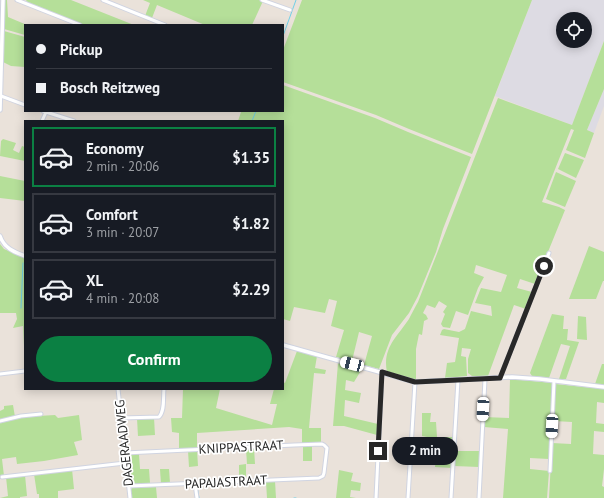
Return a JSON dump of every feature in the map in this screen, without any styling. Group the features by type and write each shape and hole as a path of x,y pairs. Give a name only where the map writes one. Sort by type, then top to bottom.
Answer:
{"street":[{"path":"0,110 3,0"},
{"path":"17,0 77,24"},
{"path":"103,0 163,24"},
{"path":"262,0 290,10"},
{"path":"272,4 274,0"},
{"path":"1,96 24,105"},
{"path":"47,112 71,120"},
{"path":"0,236 7,247 16,253 24,256"},
{"path":"500,378 549,253"},
{"path":"284,345 415,382 512,377 604,387"},
{"path":"0,374 24,371"},
{"path":"377,498 382,372"},
{"path":"479,498 485,379"},
{"path":"451,498 458,380"},
{"path":"550,471 554,381"},
{"path":"408,498 415,382"},
{"name":"DAGERAADWEG","path":"118,390 130,498"},
{"path":"121,418 159,417 162,414 163,409 164,390"},
{"path":"0,421 21,416 41,414"},
{"name":"KNIPPASTRAAT","path":"125,453 322,444 327,448 323,476"},
{"path":"2,477 125,463"},
{"name":"PAPAJASTRAAT","path":"128,486 319,478 323,476"},
{"path":"195,484 197,498"}],"shaded area":[{"path":"532,0 604,0 604,41 572,125 495,96"},
{"path":"604,89 604,106 594,133 587,130"}],"green space":[{"path":"4,0 7,0 8,17 25,24 24,35 4,29"},
{"path":"26,0 71,0 131,24 75,24 28,3"},
{"path":"143,0 263,1 252,24 203,24 157,5 152,18 145,16 150,3"},
{"path":"302,0 532,0 472,154 376,115 284,82 284,47"},
{"path":"4,31 24,37 24,67 11,66 3,62"},
{"path":"604,41 604,89 587,130 594,133 585,158 566,150 574,130 571,129 542,202 565,210 535,284 520,279 517,288 532,292 526,309 514,305 488,376 472,376 468,373 468,359 471,349 462,348 461,356 466,357 467,376 445,378 447,363 455,362 459,338 440,335 444,329 459,332 465,329 471,311 492,316 491,306 475,303 481,288 501,292 507,275 476,265 474,273 484,277 478,288 468,315 456,311 450,328 443,327 441,324 445,314 443,312 447,306 439,301 435,308 427,305 423,313 428,319 424,321 422,335 419,334 416,349 416,380 387,372 386,364 389,349 395,337 409,319 418,302 498,98 572,125"},
{"path":"284,85 375,118 471,157 418,296 409,313 392,335 379,369 364,365 372,336 359,332 352,361 336,357 344,330 331,326 337,301 329,299 325,313 294,307 290,321 284,319 284,120 238,120 241,112 284,112"},
{"path":"3,139 16,143 13,150 19,153 22,146 24,147 24,161 0,156 1,141"},
{"path":"565,153 584,160 576,178 558,169"},
{"path":"556,172 576,181 565,207 546,199"},
{"path":"0,176 24,181 24,201 0,198"},
{"path":"0,244 4,249 24,258 24,346 23,326 13,328 17,319 16,313 0,313"},
{"path":"589,246 604,252 604,281 596,299 569,299"},
{"path":"552,314 564,316 563,329 568,329 567,340 579,342 566,379 559,379 570,346 561,344 549,378 532,376 530,373"},
{"path":"578,316 586,317 587,340 577,339"},
{"path":"297,351 317,356 315,368 326,370 325,374 314,373 309,428 321,428 321,443 302,444 302,429 289,427 197,433 197,448 179,449 179,433 172,432 171,418 182,418 183,390 220,390 216,408 272,425 277,404 270,404 274,390 284,390 285,383"},
{"path":"338,363 362,369 354,382 346,380 345,390 361,393 359,403 345,400 344,416 378,424 377,435 344,426 333,426"},
{"path":"602,364 604,364 604,385 595,384"},
{"path":"510,379 553,383 549,459 530,458 530,469 549,471 547,498 503,498 508,429 484,427 484,417 509,418"},
{"path":"555,384 604,389 604,403 597,402 596,423 604,424 604,432 594,431 593,454 604,455 602,486 604,487 604,498 549,498 552,443 571,444 572,422 554,421"},
{"path":"13,405 15,417 0,420 0,411 4,409 4,406"},
{"path":"422,413 431,413 430,422 436,422 437,437 453,437 453,443 437,443 437,439 422,436"},
{"path":"55,415 58,418 79,415 82,440 74,442 78,455 17,464 16,457 2,459 4,476 0,476 0,422 22,417"},
{"path":"154,418 155,435 138,436 137,419"},
{"path":"413,442 434,447 435,450 453,451 452,468 435,467 436,458 412,455"},
{"path":"303,445 312,445 312,461 303,461"},
{"path":"254,448 255,464 247,464 246,449"},
{"path":"197,450 198,466 189,467 188,451"},
{"path":"455,451 480,451 479,467 454,466"},
{"path":"129,454 139,454 140,469 149,469 150,483 130,484"},
{"path":"246,464 246,480 239,481 239,465"},
{"path":"72,469 74,489 58,491 58,498 39,498 34,474"},
{"path":"160,469 169,469 170,483 161,484"},
{"path":"339,470 353,473 351,481 361,483 360,491 351,490 350,497 356,498 336,498"},
{"path":"25,475 27,496 20,498 0,498 8,496 6,477"},
{"path":"275,481 276,498 267,498 266,482"},
{"path":"156,487 157,498 132,498 132,488"}],"waterway":[{"path":"284,33 296,0"},
{"path":"252,120 256,112"},
{"path":"21,308 23,263"},
{"path":"197,486 199,498"}],"route":[{"path":"378,451 382,372 415,382 500,378 544,266"}]}
